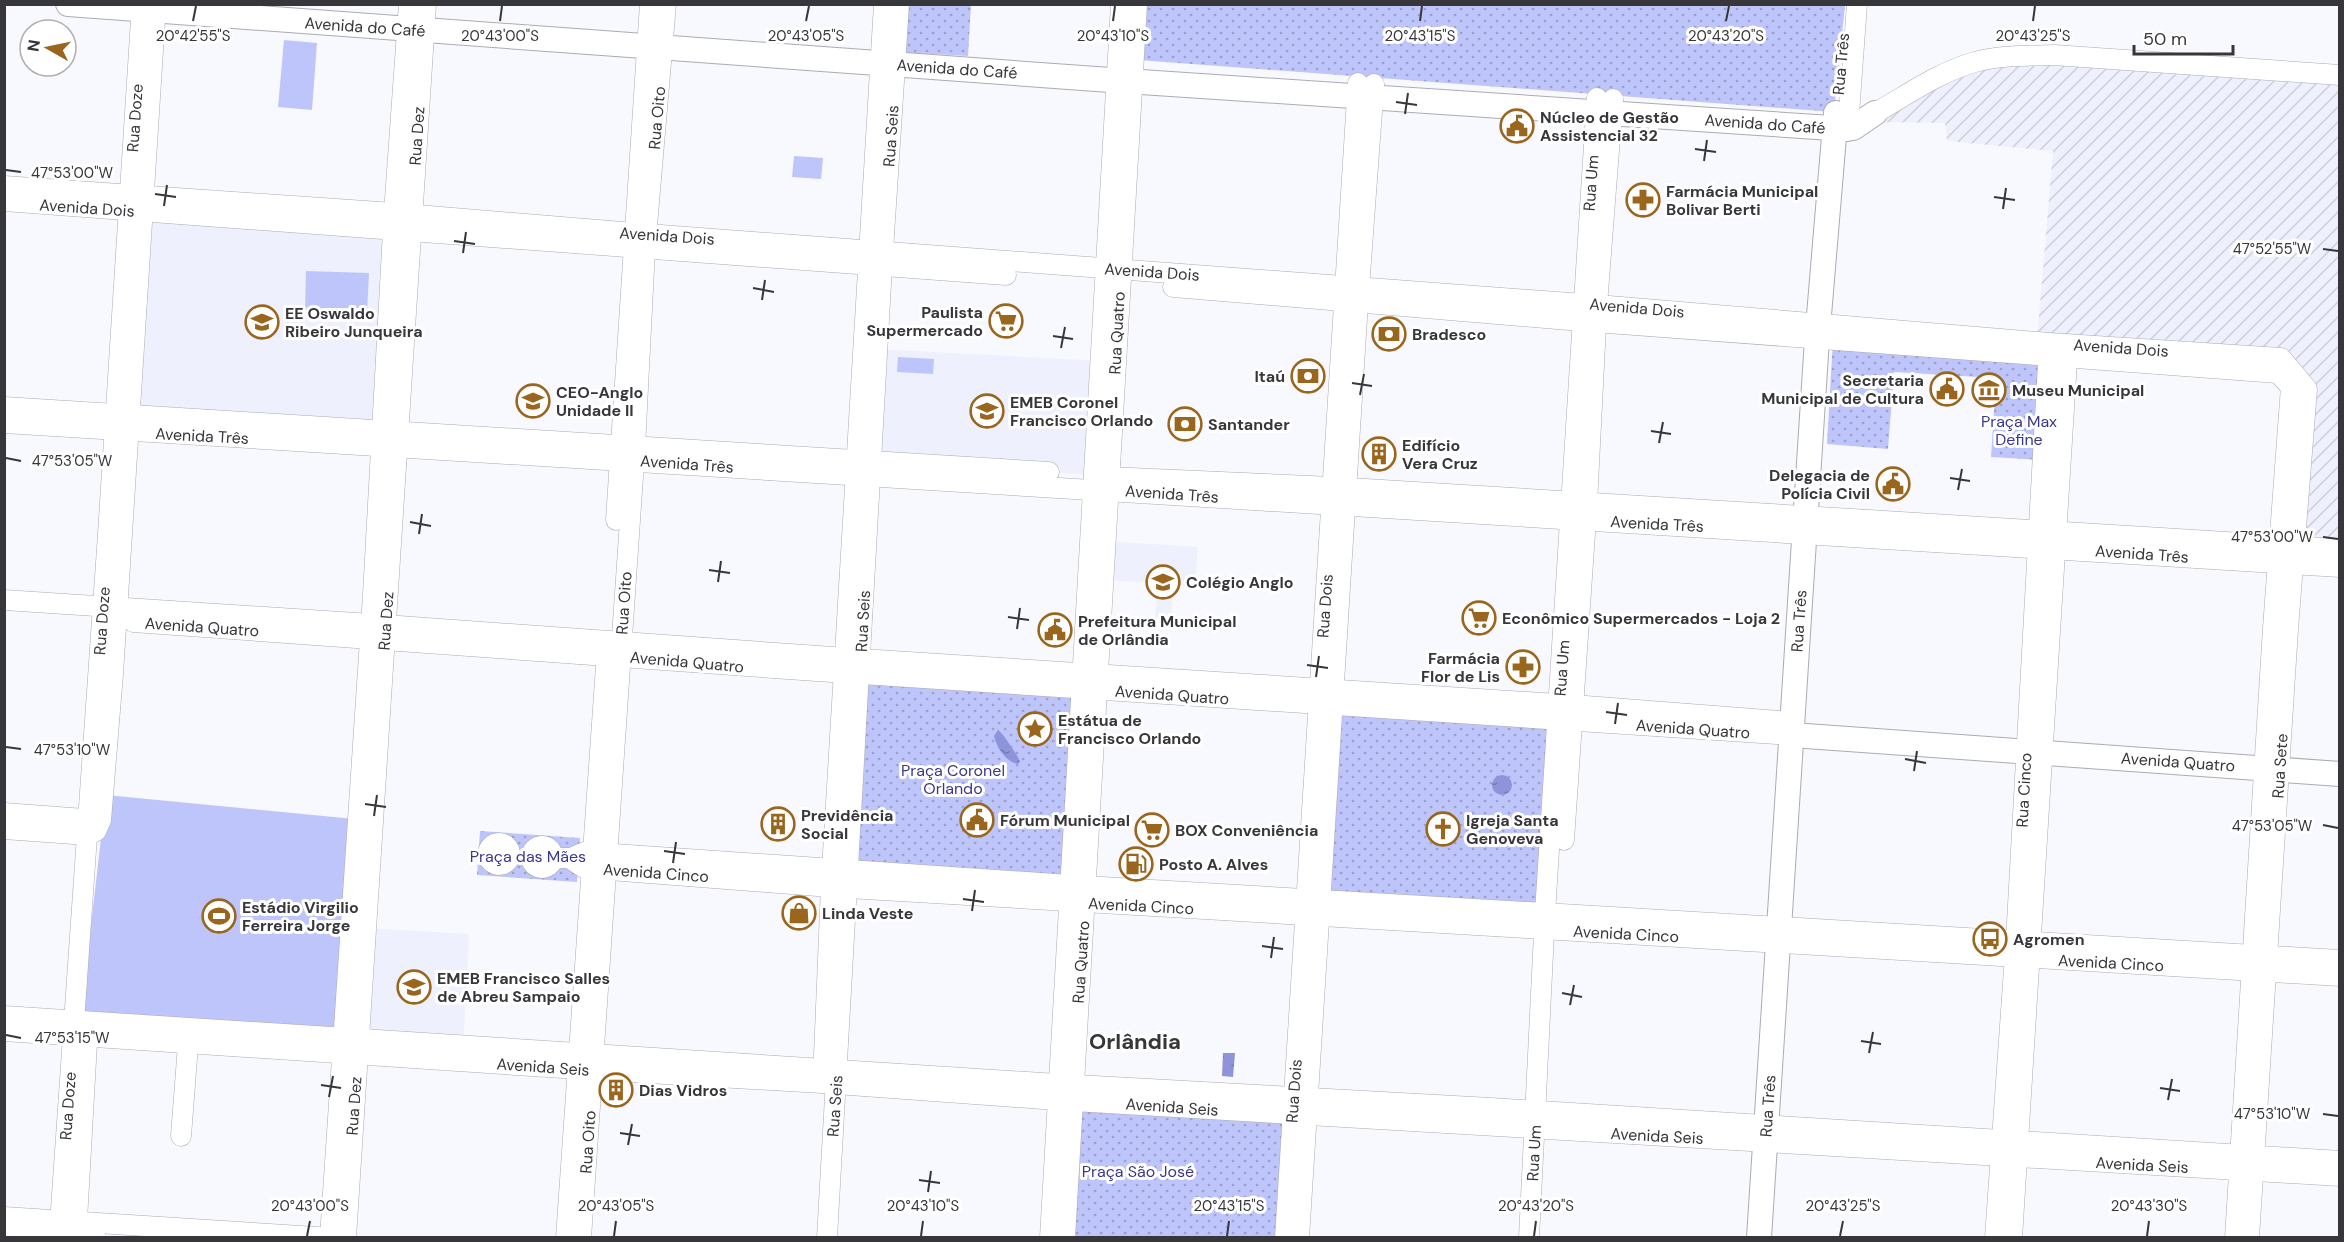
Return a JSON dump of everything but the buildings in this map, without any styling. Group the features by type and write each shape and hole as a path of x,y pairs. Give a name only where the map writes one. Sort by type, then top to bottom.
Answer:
{"main road":[{"name":"Avenida do Café","path":"68,4 416,17"},
{"name":"Avenida do Café","path":"258,4 656,40 1125,75 1842,121 1875,113"},
{"name":"Rua Três","path":"1772,1238 1773,1135 1825,332 1842,121"},
{"name":"Avenida Quatro","path":"1799,730 2272,761 2340,758"},
{"name":"Avenida Quatro","path":"2272,761 2340,774"},
{"name":"Rua Três","path":"1759,1238 1773,1135"}],"street":[{"name":"Rua Oito","path":"650,4 656,40"},
{"name":"Rua Oito","path":"581,1238 587,1061 640,241 656,40 666,4"},
{"name":"Rua Seis","path":"884,4 889,57"},
{"name":"Rua Seis","path":"827,1238 830,1076 876,258 889,57 899,4"},
{"name":"Rua Quatro","path":"1121,4 1125,75"},
{"name":"Rua Quatro","path":"1050,1238 1065,1092 1125,75 1137,4"},
{"name":"Rua Três","path":"1842,121 1846,4"},
{"name":"Rua Três","path":"1842,121 1857,4"},
{"name":"Rua Doze","path":"68,1231 92,826 110,613 149,8"},
{"name":"Rua Dez","path":"330,1237 350,1047 416,17"},
{"path":"1875,113 1953,70 1976,62 2021,56 2054,55 2340,75"},
{"name":"Rua Dois","path":"1285,1238 1300,1106 1366,91"},
{"name":"Rua Um","path":"1539,1238 1541,1120 1551,922 1604,106"},
{"name":"Avenida Dois","path":"4,186 136,204"},
{"name":"Avenida Dois","path":"4,201 136,204 402,222 1351,294 2058,351 2278,373 2288,376"},
{"name":"Rua Cinco","path":"2012,1238 2010,1150 2058,351"},
{"name":"Rua Sete","path":"2235,1238 2247,1163 2295,430 2307,389 2288,376"},
{"name":"Avenida Três","path":"4,407 123,423"},
{"name":"Avenida Três","path":"4,423 123,423 1813,525 2286,555 2340,567"},
{"name":"Avenida Três","path":"2286,555 2340,549"},
{"name":"Avenida Quatro","path":"4,600 110,613 853,667 1799,730"},
{"name":"Avenida Quatro","path":"4,614 110,613"},
{"path":"4,813 92,826"},
{"path":"4,829 92,826"},
{"name":"Avenida Cinco","path":"510,855 531,857 536,848 542,846 549,848 561,858 581,866 600,861 1077,894 2260,963 2340,960"},
{"name":"Avenida Cinco","path":"2260,963 2340,976"},
{"name":"Avenida Seis","path":"4,1016 80,1029"},
{"name":"Avenida Seis","path":"4,1031 80,1029 1065,1092 2335,1168"},
{"path":"182,1136 189,1036"},
{"name":"Rua Dez","path":"346,1238 350,1047"},
{"name":"Rua Oito","path":"566,1238 587,1061"},
{"name":"Rua Seis","path":"814,1238 830,1076"},
{"name":"Rua Quatro","path":"1065,1092 1065,1238"},
{"name":"Rua Dois","path":"1299,1238 1300,1106"},
{"name":"Rua Um","path":"1529,1238 1541,1120"},
{"name":"Rua Cinco","path":"1995,1238 2010,1150"},
{"name":"Rua Sete","path":"2247,1163 2249,1238"},
{"path":"4,1217 96,1238"},
{"path":"4,1232 68,1231 330,1237"}],"shaded area":[{"path":"2029,63 2339,83 2339,548 2296,545 2281,358 2037,340 2053,151 1947,141 1945,123 1874,122 1963,72"},
{"name":"EE Oswaldo Ribeiro Junqueira","path":"143,212 393,229 383,432 130,415"},
{"name":"EMEB Coronel Francisco Orlando","path":"879,349 1101,361 1095,475 872,461"},
{"name":"Colégio Anglo","path":"1106,541 1198,547 1195,586 1173,585 1171,622 1155,621 1157,583 1103,580"},
{"name":"EMEB Francisco Salles de Abreu Sampaio","path":"365,928 469,934 463,1046 358,1040"}],"green space":[{"path":"900,5 971,5 968,56 898,52"},
{"path":"1141,5 1845,5 1834,112 1138,60"},
{"path":"284,40 317,43 312,110 278,107"},
{"path":"794,156 823,158 821,179 792,177"},
{"path":"306,271 369,273 367,313 305,311"},
{"name":"Praça Max Define","path":"1833,339 2048,357 2043,460 1991,457 1996,378 1894,372 1888,449 1827,444"},
{"path":"898,357 934,359 933,374 897,372"},
{"name":"Praça Coronel Orlando","path":"860,676 1081,689 1069,885 848,871"},
{"path":"1334,707 1558,722 1545,913 1321,899"},
{"name":"Estádio Virgilio Ferreira Jorge","path":"106,795 354,819 335,1029 81,1012"},
{"name":"Praça das Mães","path":"480,831 580,838 577,882 477,875"},
{"name":"Praça São José","path":"1072,1101 1292,1114 1285,1237 1065,1238"}],"water":[{"path":"998,730 1017,755 1020,762 1018,764 1006,757 997,745 994,736"},
{"path":"1498,775 1506,775 1512,781 1512,789 1506,795 1498,795 1492,789 1492,781"},
{"path":"1223,1053 1235,1053 1233,1077 1222,1076"}],"place":[{"name":"Núcleo de Gestão Assistencial 32","path":"1517,126"},
{"name":"Farmácia Municipal Bolivar Berti","path":"1643,200"},
{"name":"Paulista Supermercado","path":"1006,321"},
{"name":"EE Oswaldo Ribeiro Junqueira","path":"262,322"},
{"name":"Bradesco","path":"1389,334"},
{"name":"Itaú","path":"1308,376"},
{"name":"Secretaria Municipal de Cultura","path":"1947,389"},
{"name":"Museu Municipal","path":"1989,390"},
{"name":"CEO-Anglo Unidade II","path":"533,401"},
{"name":"EMEB Coronel Francisco Orlando","path":"987,411"},
{"name":"Santander","path":"1185,424"},
{"name":"Edifício Vera Cruz","path":"1379,454"},
{"name":"Delegacia de Polícia Civil","path":"1893,484"},
{"name":"Colégio Anglo","path":"1163,582"},
{"name":"Econômico Supermercados - Loja 2","path":"1479,618"},
{"name":"Prefeitura Municipal de Orlândia","path":"1055,630"},
{"name":"Farmácia Flor de Lis","path":"1523,667"},
{"name":"Estátua de Francisco Orlando","path":"1035,729"},
{"name":"Fórum Municipal","path":"977,820"},
{"name":"Previdência Social","path":"778,824"},
{"name":"Igreja Santa Genoveva","path":"1443,829"},
{"name":"BOX Conveniência","path":"1152,830"},
{"name":"Posto A. Alves","path":"1136,864"},
{"name":"Linda Veste","path":"799,913"},
{"name":"Estádio Virgilio Ferreira Jorge","path":"219,916"},
{"name":"Agromen","path":"1990,939"},
{"name":"EMEB Francisco Salles de Abreu Sampaio","path":"414,987"},
{"name":"Dias Vidros","path":"616,1090"}],"district":[{"name":"Orlândia","path":"1135,1041"}]}
